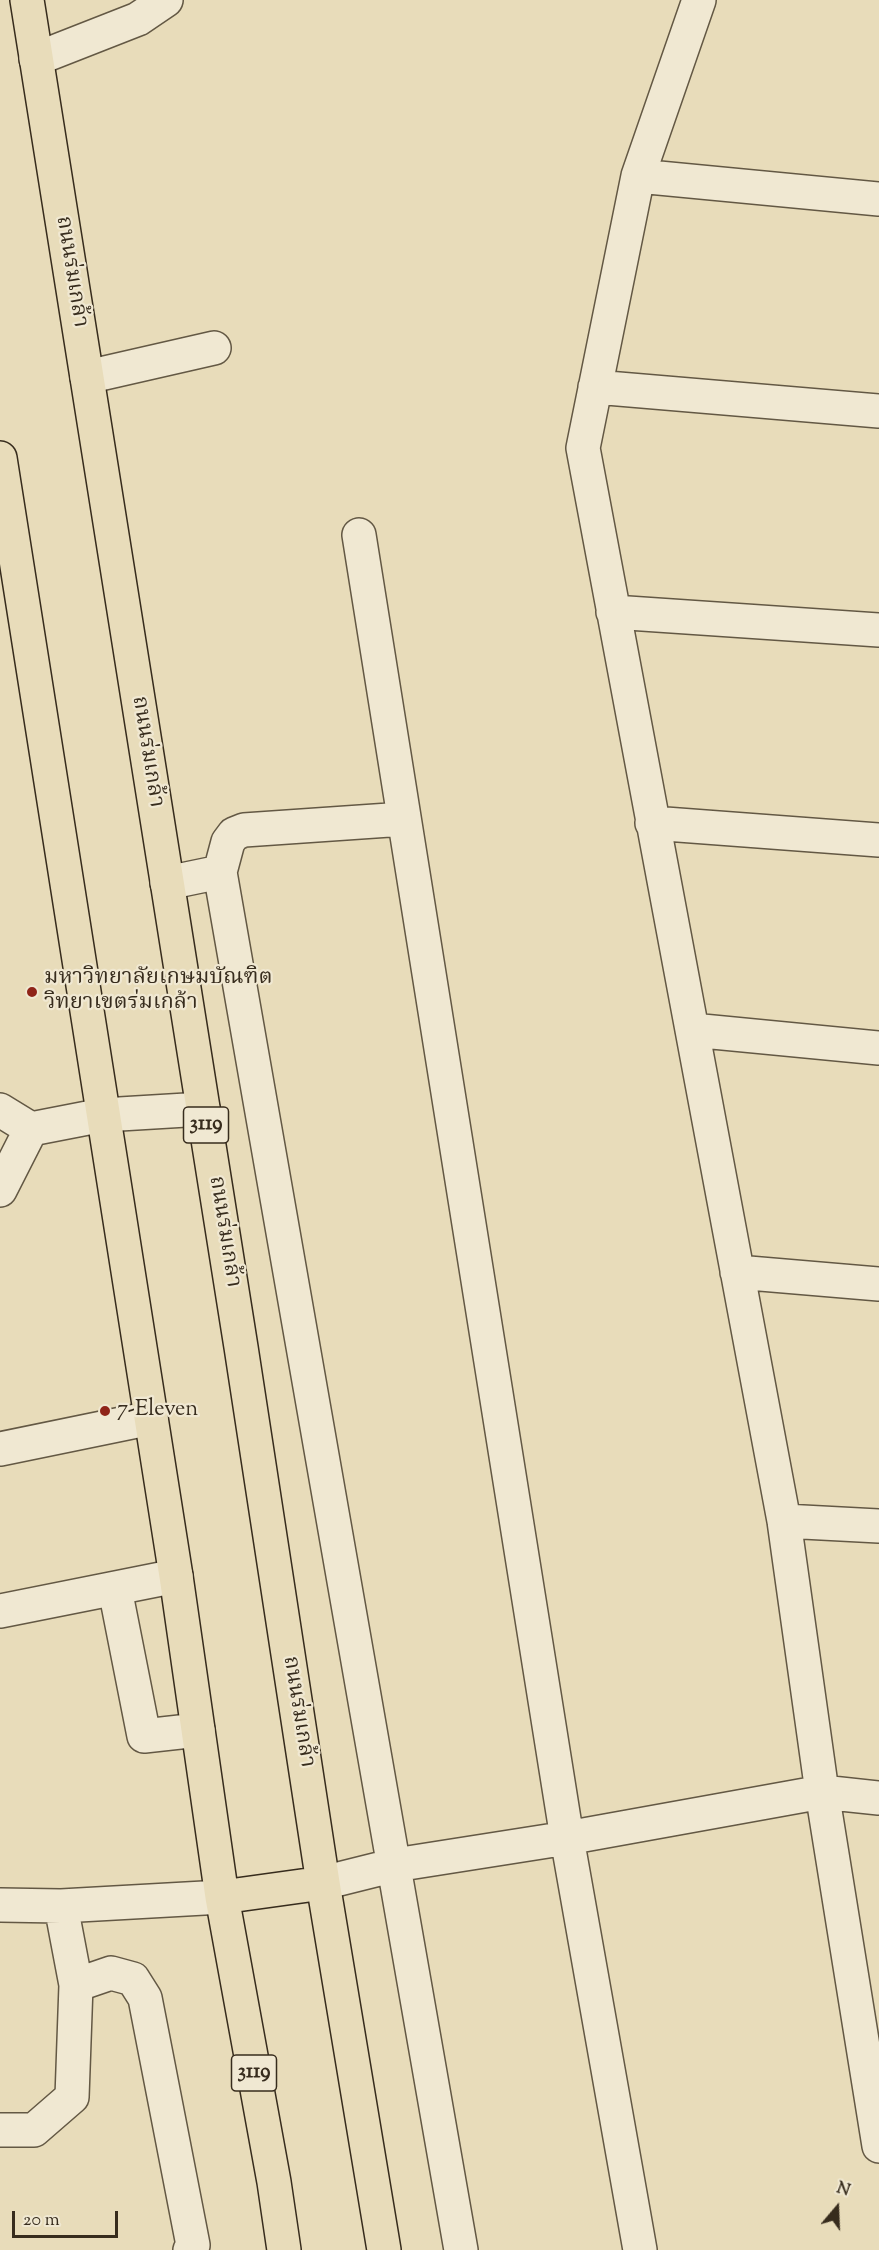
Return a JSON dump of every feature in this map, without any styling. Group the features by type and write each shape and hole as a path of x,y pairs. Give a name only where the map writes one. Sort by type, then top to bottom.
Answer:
{"main road":[{"name":"ถนนร่มเกล้า","path":"27,0 323,1883 384,2250"},
{"name":"3119","path":"0,458 176,1576 222,1897 274,2182 284,2250"},
{"path":"222,1897 323,1883"}],"street":[{"path":"36,59 138,19 166,0"},
{"path":"699,0 638,176 582,448 784,1521 822,1792 872,2074 879,2145"},
{"path":"638,176 879,199"},
{"path":"87,377 214,348"},
{"path":"595,387 879,411"},
{"path":"359,535 567,1838 640,2250"},
{"path":"613,612 879,630"},
{"path":"404,819 244,830 234,834 228,842 220,872 461,2250"},
{"path":"652,823 879,840"},
{"path":"167,883 220,872"},
{"path":"692,1030 879,1048"},
{"path":"0,1110 31,1129 104,1115 203,1109"},
{"path":"0,1190 31,1129"},
{"path":"737,1272 879,1284"},
{"path":"0,1449 151,1418"},
{"path":"784,1521 879,1526"},
{"path":"0,1611 176,1576"},
{"path":"115,1589 144,1736 198,1730"},
{"path":"323,1883 395,1865 567,1838 822,1792 879,1798"},
{"path":"0,1905 61,1906 222,1897"},
{"path":"0,2130 34,2130 72,2097 76,1985 61,1906"},
{"path":"76,1985 111,1973 133,1979 145,1998 193,2245 190,2250"}],"place":[{"name":"มหาวิทยาลัยเกษมบัณฑิต วิทยาเขตร่มเกล้า","path":"32,992"},
{"name":"7-Eleven","path":"105,1411"}]}
